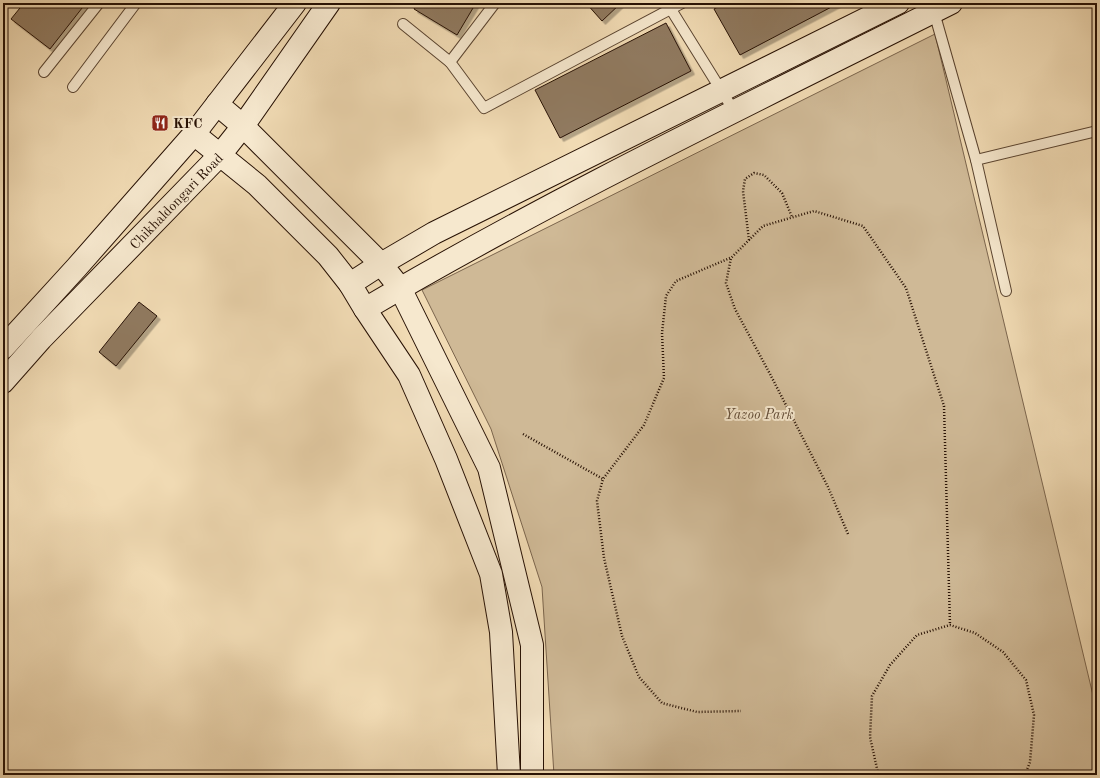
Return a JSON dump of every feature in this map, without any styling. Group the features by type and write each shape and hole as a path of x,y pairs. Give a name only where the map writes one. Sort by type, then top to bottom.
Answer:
{"street":[{"name":"Chikhaldongari Road","path":"3,348 77,267 194,134 295,3"},
{"name":"Chikhaldongari Road","path":"3,382 42,339 220,155 243,126 329,3"},
{"path":"350,284 381,264 442,230 898,3"},
{"path":"365,309 504,230 734,111 943,7"},
{"path":"217,104 243,126 381,264 400,288 489,468 532,645 532,775"},
{"path":"194,134 257,185 328,256 350,284 365,309 410,375 446,459 491,574 501,632 509,775"}],"lane":[{"path":"44,72 99,3"},
{"path":"73,87 136,3"},
{"path":"450,62 495,3"},
{"path":"403,24 450,62 484,108 669,6 682,3"},
{"path":"669,6 734,111"},
{"path":"943,7 1006,291"},
{"path":"976,160 1097,131"}],"path":[{"path":"749,240 743,191 745,179 754,173 764,175 782,193 792,217"},
{"path":"741,711 697,712 662,703 639,677 622,636 604,558 597,501 603,479 644,425 664,378 662,333 666,296 676,281 731,258 763,226 814,211 863,226 906,288 944,406 950,625"},
{"path":"731,258 726,283 735,309 828,487 848,534"},
{"path":"523,434 603,479"},
{"path":"881,775 878,773 870,737 872,696 890,665 917,635 950,625 975,633 1003,652 1026,680 1034,715 1030,762 1025,775"}],"green space":[{"name":"Yazoo Park","path":"935,34 1097,712 1097,775 554,775 542,587 491,429 422,290"}],"building":[{"path":"24,3 86,3 50,49 11,19"},
{"path":"417,3 476,3 457,35 414,9"},
{"path":"586,3 621,3 602,21"},
{"path":"725,3 839,3 740,55 714,9"},
{"path":"666,23 691,71 560,138 535,90"},
{"path":"139,302 157,316 116,366 99,352"}],"place":[{"name":"KFC","path":"160,123"}]}
